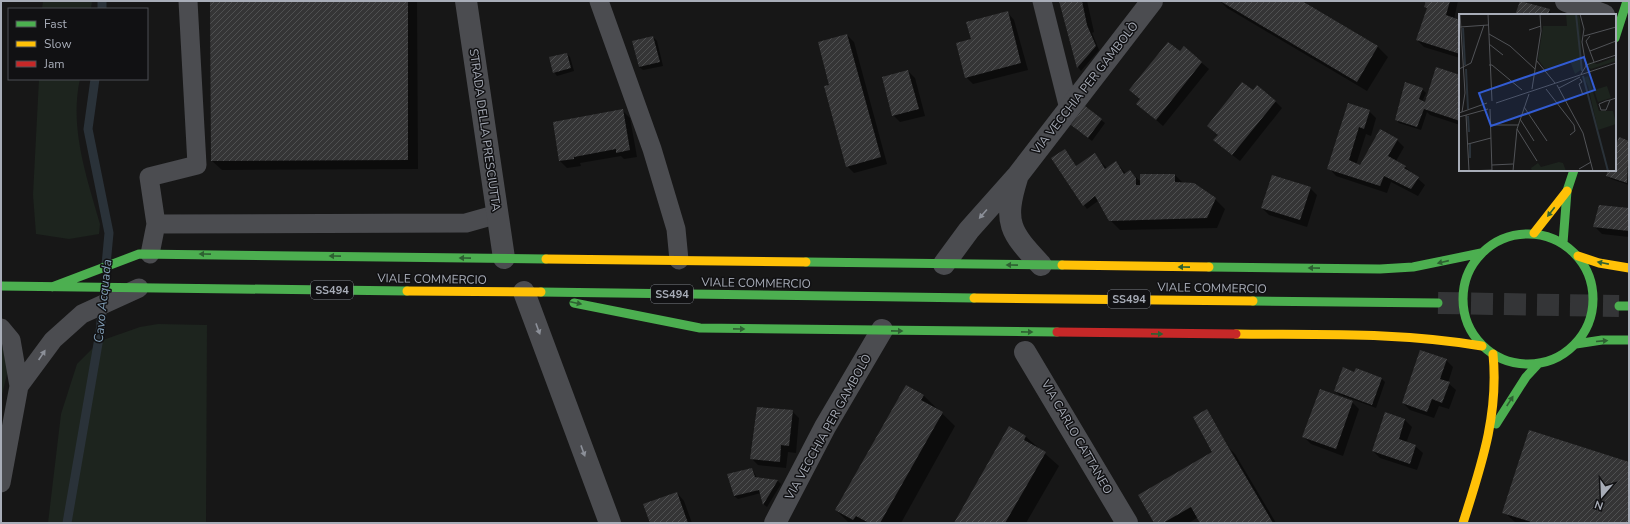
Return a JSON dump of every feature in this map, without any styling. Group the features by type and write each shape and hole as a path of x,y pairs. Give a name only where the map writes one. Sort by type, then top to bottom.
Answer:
{"main road":[{"path":"1563,243 1568,191 1574,171"},
{"path":"1534,233 1568,191"},
{"path":"1534,233 1563,243 1578,256 1586,267 1591,280 1594,302 1588,326 1576,344 1554,360 1527,365 1515,363 1493,354 1482,346 1471,330 1464,312 1463,290 1469,270 1481,253 1495,242 1515,235 1534,233"},
{"path":"52,287 144,254 1380,269 1414,267 1481,253"},
{"path":"1578,256 1600,263 1629,268"},
{"name":"VIALE COMMERCIO","path":"1,286 1438,303"},
{"path":"524,292 700,328 1382,336 1453,341 1482,346"},
{"path":"1619,306 1629,306"},
{"path":"1576,344 1602,340 1629,340"},
{"path":"1463,523 1490,434 1496,396 1496,373 1493,354"},
{"path":"1490,434 1526,377 1539,363"}],"street":[{"name":"STRADA DELLA PRESCIUTTA","path":"466,1 504,258"},
{"name":"VIA VECCHIA PER GAMBOLÒ","path":"944,264 969,230 1018,175 1152,1"},
{"path":"1566,1 1602,14"},
{"name":"VIA VECCHIA PER GAMBOLÒ","path":"1018,175 1010,202 1012,230 1020,243 1041,265"},
{"path":"524,292 610,523"},
{"name":"VIA VECCHIA PER GAMBOLÒ","path":"774,523 825,427 882,330"},
{"name":"VIA CARLO CATTANEO","path":"1025,352 1127,523"}],"lane":[{"path":"144,254 156,224 149,177 197,165 188,1"},
{"path":"599,1 652,149 676,229 679,260"},
{"path":"1042,1 1069,109"},
{"path":"156,224 466,223 498,214"},
{"path":"1,415 18,395 53,340 82,314 139,288"},
{"path":"1,328 12,340 18,395 1,483"}],"shaded area":[{"path":"43,1 92,1 91,8 42,8"},
{"path":"39,80 80,80 77,97 78,134 85,171 100,224 99,234 69,239 36,234 33,195"},
{"path":"158,324 207,325 206,523 48,523 61,414 77,364 100,341 140,327"},
{"path":"1,341 8,370 1,399"}],"building":[{"path":"210,1 408,1 408,160 211,161"},
{"path":"1059,1 1082,1 1087,25 1096,46 1077,68"},
{"path":"1220,1 1302,1 1378,46 1357,82"},
{"path":"1426,1 1450,1 1446,15 1459,20 1459,54 1416,40 1427,8 1424,7"},
{"path":"1520,1 1550,9 1548,14 1515,14"},
{"path":"1008,11 1021,63 965,78 956,43 971,39 966,22"},
{"path":"847,34 881,157 846,167 824,86 829,85 818,42"},
{"path":"653,36 660,62 639,67 632,41"},
{"path":"1168,42 1180,51 1184,46 1202,62 1156,120 1136,104 1140,99 1129,90"},
{"path":"567,53 571,68 553,73 549,57"},
{"path":"1436,67 1459,75 1459,121 1424,109 1417,127 1395,120 1405,82 1423,88 1419,99 1425,102"},
{"path":"908,70 919,109 892,116 882,77"},
{"path":"1242,82 1253,90 1257,85 1276,101 1232,155 1213,140 1218,135 1207,126"},
{"path":"1348,103 1370,110 1364,129 1359,127 1349,160 1360,165 1380,129 1398,139 1388,156 1406,166 1404,168 1419,177 1411,189 1384,176 1380,186 1327,169"},
{"path":"1085,106 1102,119 1088,138 1071,125"},
{"path":"623,109 630,150 616,153 616,149 559,161 553,122"},
{"path":"1619,137 1629,141 1627,183 1606,176 1608,171 1616,171 1616,145"},
{"path":"1065,149 1076,166 1095,153 1105,169 1116,161 1124,174 1130,170 1136,178 1136,185 1140,185 1140,174 1175,174 1175,182 1194,183 1216,198 1207,218 1109,221 1095,196 1083,206 1051,158"},
{"path":"1272,175 1311,187 1300,220 1261,208"},
{"path":"1599,205 1629,208 1629,231 1593,227"},
{"path":"1420,350 1447,359 1440,379 1450,382 1442,403 1432,399 1427,412 1402,403"},
{"path":"1343,367 1354,372 1356,368 1382,378 1372,405 1334,391"},
{"path":"906,385 924,395 921,400 943,412 880,523 869,523 856,516 853,520 835,510"},
{"path":"1320,389 1353,401 1336,449 1302,437"},
{"path":"757,407 793,410 789,446 781,445 780,462 750,459"},
{"path":"1207,409 1273,523 1200,523 1191,507 1163,523 1154,523 1138,495 1212,452 1193,417"},
{"path":"1385,412 1405,419 1399,439 1416,445 1410,464 1372,451"},
{"path":"1009,426 1026,436 1024,440 1046,452 1005,523 954,523"},
{"path":"1529,430 1629,462 1629,523 1535,523 1502,513"},
{"path":"752,468 755,477 778,480 763,505 759,490 734,496 727,474"},
{"path":"677,492 688,523 650,523 643,504"}],"waterway":[{"name":"Cavo Acquada","path":"102,1 102,8"},
{"name":"Cavo Acquada","path":"95,80 88,129 109,233 106,265"},
{"name":"Cavo Acquada","path":"67,523 100,332 103,303"}],"tunnel":[{"path":"1438,303 1619,306"}],"traffic: fast":[{"path":"1616,35 1627,1"},
{"path":"1563,243 1567,191 1574,171"},
{"path":"1534,234 1547,236 1559,241 1579,258 1586,268 1591,280 1593,299 1591,318 1586,330 1569,350 1559,357 1547,362 1522,364 1509,362 1497,357 1477,340 1470,330 1465,318 1463,293 1465,280 1470,268 1487,248 1497,241 1509,236 1534,234"},
{"path":"1209,267 1380,269 1413,267 1481,253"},
{"path":"52,287 139,254 546,259"},
{"path":"806,262 1062,265"},
{"path":"1,286 407,291"},
{"path":"541,292 974,298"},
{"path":"1253,301 1438,303"},
{"path":"574,303 700,328 1057,332"},
{"path":"1619,306 1629,306"},
{"path":"1576,344 1602,340 1629,340"},
{"path":"1496,424 1526,377 1539,363"}],"traffic: slow":[{"path":"1534,233 1567,191"},
{"path":"1578,256 1599,263 1629,268"},
{"path":"546,259 806,262"},
{"path":"1062,265 1209,267"},
{"path":"407,291 541,292"},
{"path":"974,298 1253,301"},
{"path":"1236,334 1390,336 1421,338 1482,346"},
{"path":"1463,523 1482,461 1491,419 1494,376 1493,354"}],"traffic: jam":[{"path":"1057,332 1236,334"}]}
